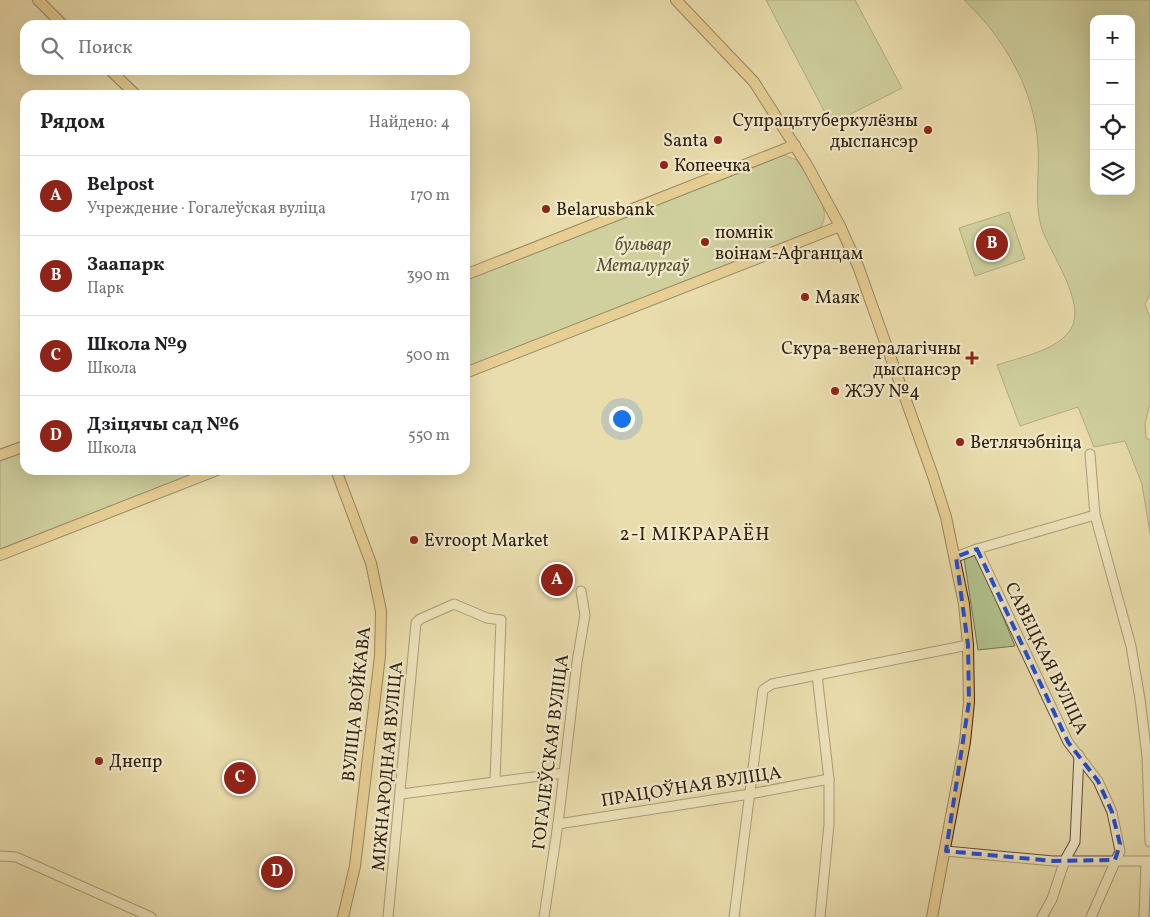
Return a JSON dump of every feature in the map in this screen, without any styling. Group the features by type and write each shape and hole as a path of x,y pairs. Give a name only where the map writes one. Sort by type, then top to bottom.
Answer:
{"main road":[{"path":"38,0 58,20"},
{"path":"676,0 754,82 794,145 840,226 858,266 934,476 956,557 968,645 969,702 965,742 946,851 932,917"},
{"path":"115,75 131,90"},
{"path":"470,274 794,145"},
{"path":"470,371 840,226"},
{"path":"0,456 20,448"},
{"path":"0,555 204,475"},
{"name":"ВУЛІЦА ВОЙКАВА","path":"338,475 371,563 382,611 380,656 356,858 344,917"}],"street":[{"path":"1090,454 1095,515 1131,646 1147,756 1150,842"},
{"path":"956,557 977,549 1095,515"},
{"name":"САВЕЦКАЯ ВУЛІЦА","path":"977,549 1064,733 1098,781 1112,812 1120,851 1091,917"},
{"name":"ГОГАЛЕЎСКАЯ ВУЛІЦА","path":"544,917 558,824 576,662 585,615 581,591"},
{"name":"МІЖНАРОДНАЯ ВУЛІЦА","path":"388,917 416,623 420,619 454,604 487,618 501,620 495,780"},
{"path":"734,917 764,690 772,684 968,645"},
{"path":"817,675 829,779 829,824 820,917"},
{"path":"1042,917 1052,899 1065,860 1075,842 1079,755"},
{"path":"401,794 495,780 564,773"},
{"name":"ПРАЦОЎНАЯ ВУЛІЦА","path":"558,824 750,794 829,779"},
{"path":"946,851 1054,861 1115,860 1148,862 1144,917"},
{"path":"0,856 16,858 151,917"}],"highlighted area":[{"path":"977,549 1068,742 1098,781 1112,812 1120,844 1115,860 1053,861 946,851 969,702 968,645 956,557"}],"green space":[{"path":"766,0 855,0 902,88 831,124"},
{"path":"964,0 1150,0 1150,294 1145,304 1150,318 1150,403 1145,424 1146,438 1150,440 1150,533 1142,484 1125,441 1094,447 1078,407 1020,426 997,365 1037,352 1057,343 1071,329 1075,318 1071,292 1041,226 1038,207 1038,146 1036,125 1031,105 1015,66 992,31"},
{"name":"бульвар Металургаў","path":"783,155 797,160 818,193 824,212 824,220 820,228 470,366 470,278"},
{"path":"1009,212 1025,259 975,276 959,228"},
{"path":"20,452 20,475 192,475 0,550 0,460"},
{"path":"977,554 1015,646 978,650 964,558"}],"place":[{"name":"Супрацьтуберкулёзны дыспансэр","path":"928,130"},
{"name":"Santa","path":"718,140"},
{"name":"Копеечка","path":"664,165"},
{"name":"Belarusbank","path":"546,209"},
{"name":"помнік воінам-Афганцам","path":"705,242"},
{"name":"Заапарк","path":"992,244"},
{"name":"Маяк","path":"805,297"},
{"name":"Скура-венералагічны дыспансэр","path":"972,358"},
{"name":"ЖЭУ №4","path":"835,391"},
{"name":"Ветлячэбніца","path":"960,442"},
{"name":"Evroopt Market","path":"414,540"},
{"name":"Belpost","path":"557,580"},
{"name":"Днепр","path":"99,761"},
{"name":"Школа №9","path":"240,778"},
{"name":"Дзіцячы сад №6","path":"277,872"}],"district":[{"name":"2-І МІКРАРАЁН","path":"695,533"}]}
